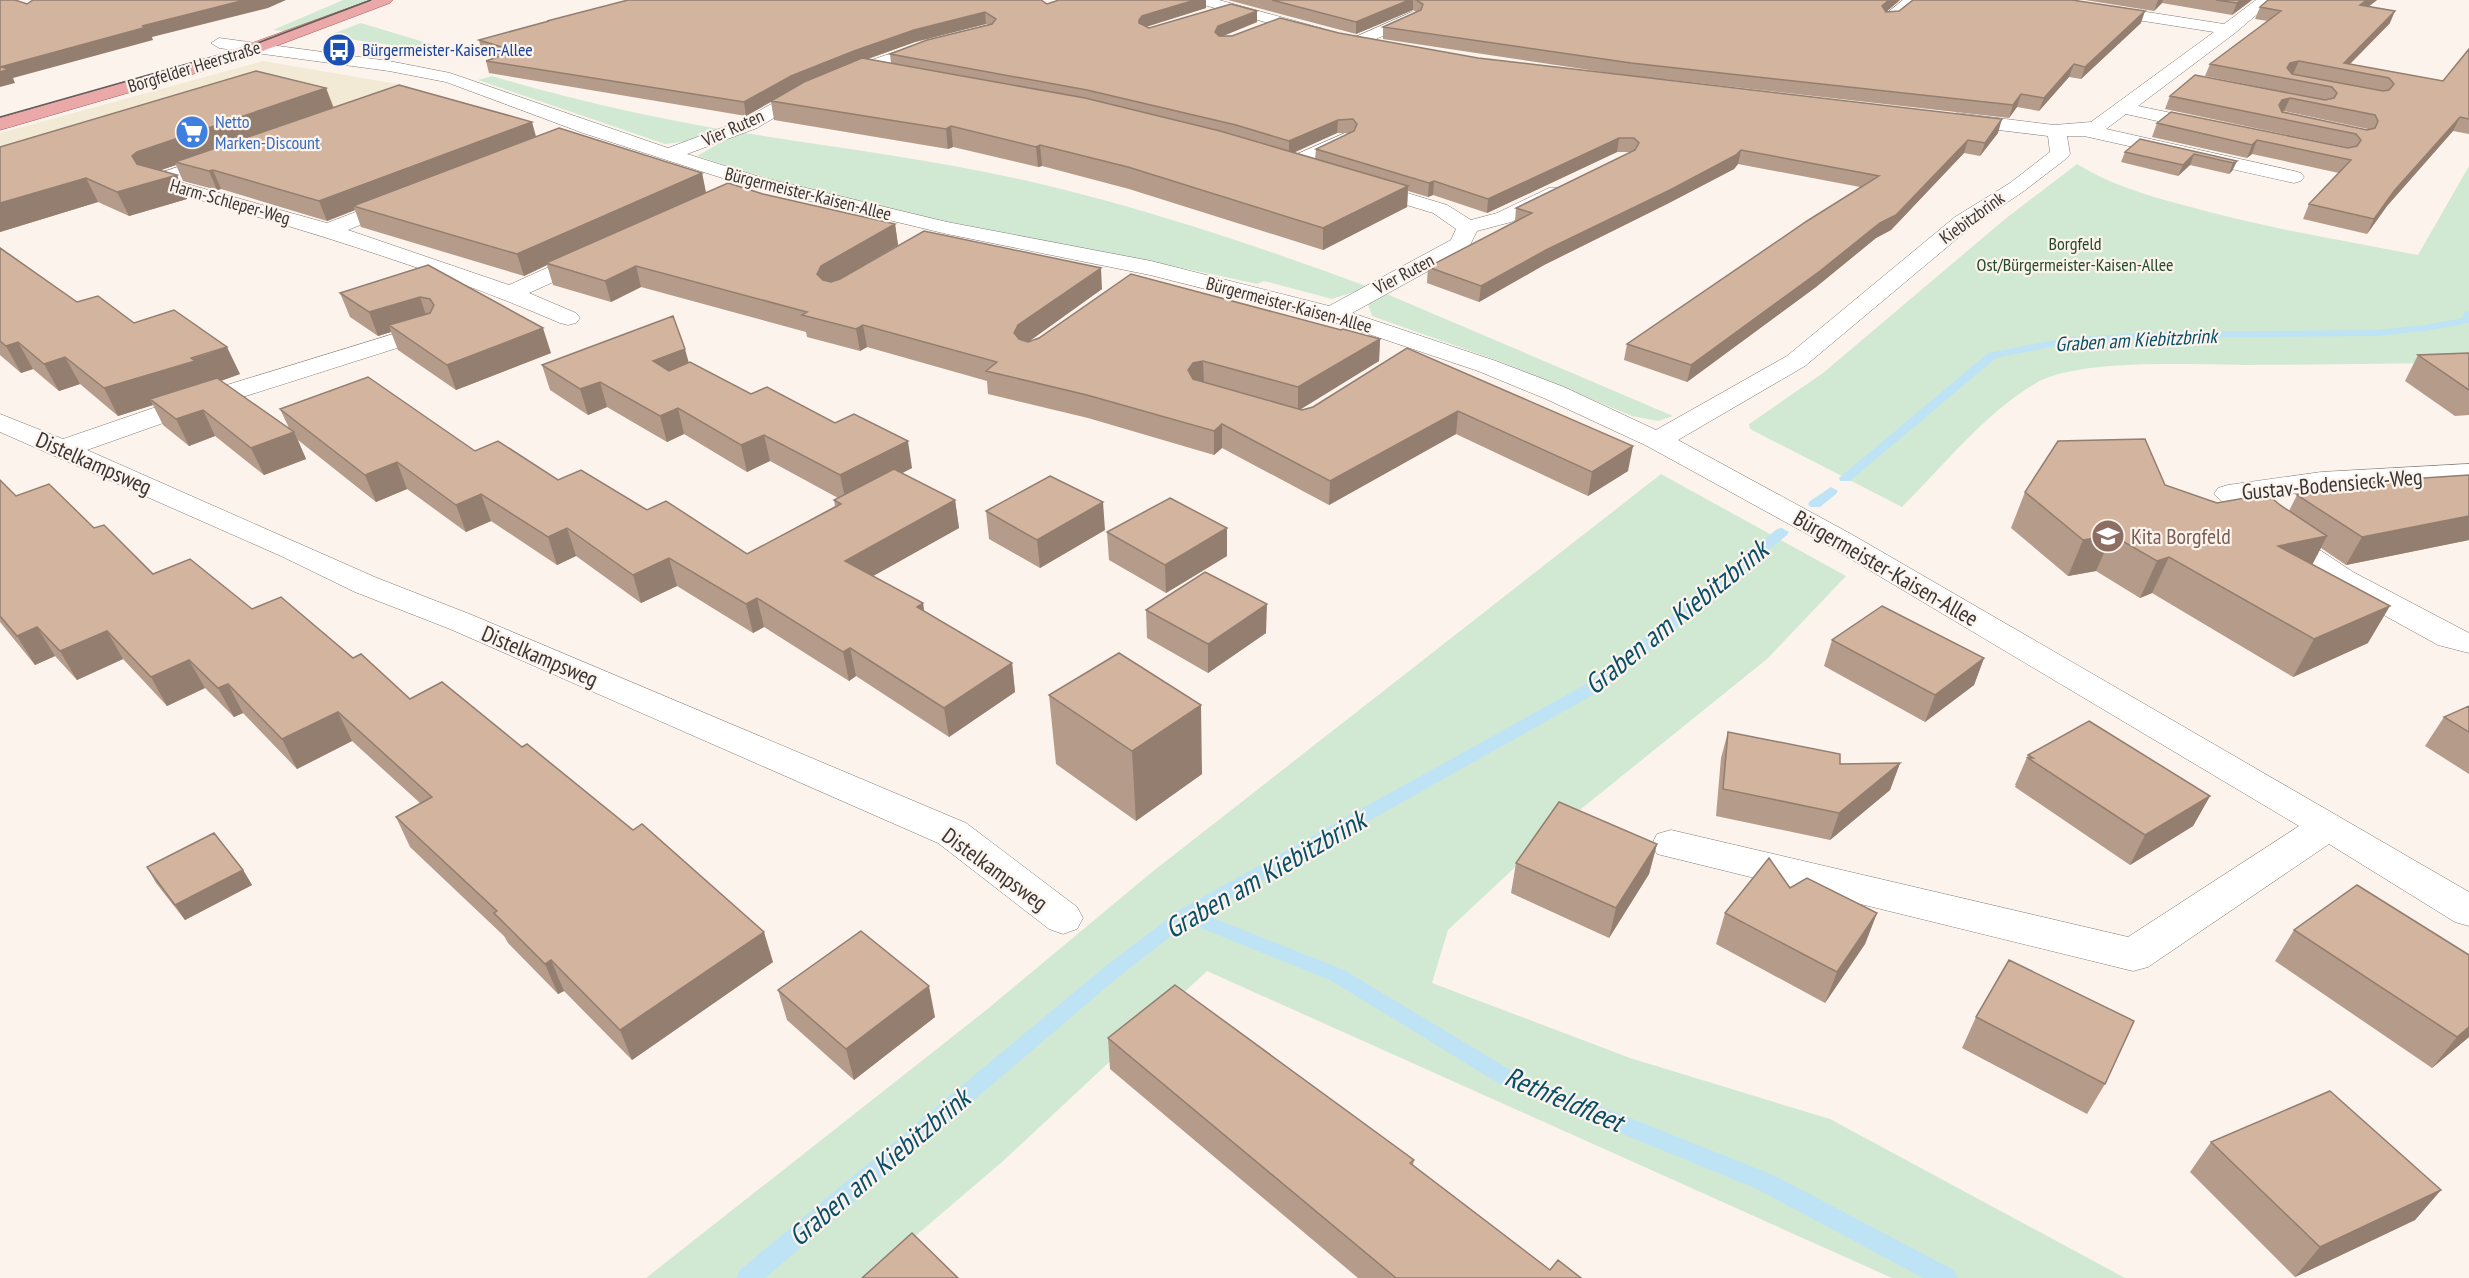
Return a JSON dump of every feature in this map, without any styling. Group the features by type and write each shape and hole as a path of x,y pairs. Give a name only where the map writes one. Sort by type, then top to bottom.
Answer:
{"main road":[{"name":"Borgfelder Heerstraße","path":"0,124 259,48 385,0"},
{"name":"Borgfelder Heerstraße","path":"214,44 250,32"}],"street":[{"path":"1889,18 1912,0"},
{"path":"2041,0 2229,30"},
{"path":"2084,130 2098,126 2147,91 2266,0"},
{"path":"1201,9 1231,8 1394,48"},
{"path":"1359,41 1412,16"},
{"path":"1258,30 1280,21"},
{"name":"Vier Ruten","path":"667,155 750,124 800,95 863,69 922,47 954,39"},
{"name":"Bürgermeister-Kaisen-Allee","path":"214,44 411,69 450,78 579,133 667,155 753,182 946,228 1151,268 1332,314 1426,345 1555,393 1657,440 1850,546 2328,825 2469,911"},
{"path":"2188,61 2210,65"},
{"path":"863,69 898,75"},
{"path":"2166,76 2189,81"},
{"path":"417,89 450,78"},
{"path":"2147,91 2170,96"},
{"path":"2123,108 2227,130"},
{"path":"1939,117 2054,130 2084,130 2294,177"},
{"name":"Kiebitzbrink","path":"1657,440 1700,418 1796,361 1963,222 2017,187 2060,154 2059,140 2054,130"},
{"path":"1293,163 1345,139"},
{"name":"Harm-Schleper-Weg","path":"243,151 155,182 328,230 510,293 568,318"},
{"path":"1271,157 1320,172"},
{"path":"1343,179 1440,209 1468,227 1504,218 1575,183"},
{"path":"722,197 753,182"},
{"path":"328,230 414,196"},
{"name":"Vier Ruten","path":"1332,314 1460,244 1468,227"},
{"path":"916,246 946,228"},
{"path":"510,293 606,250"},
{"path":"1123,288 1151,268"},
{"path":"62,449 174,410 429,330"},
{"path":"313,343 335,360"},
{"path":"1397,363 1426,345"},
{"name":"Distelkampsweg","path":"0,422 292,550 366,585 461,622 952,833 1063,918"},
{"name":"Gustav-Bodensieck-Weg","path":"2469,473 2321,481 2228,494 2274,533 2342,579 2450,638 2469,643"},
{"path":"1671,844 2133,955 2328,825"}],"shaded area":[{"path":"263,61 409,86 134,178 0,161 0,133"}],"green space":[{"path":"343,0 377,0 295,32 273,30"},
{"path":"361,23 437,46 426,50 327,36"},
{"path":"492,76 608,106 725,130 690,141 665,144 478,80"},
{"path":"739,132 936,163 1053,187 1212,232 1369,287 1332,299 1264,281 1257,284 904,212 835,196 697,156"},
{"name":"Borgfeld Ost/Bürgermeister-Kaisen-Allee","path":"2077,164 2128,188 2212,213 2300,233 2418,255 2469,166 2469,360 2436,363 2108,366 2056,375 2036,383 1982,424 1902,507 1750,429 1749,424 1823,373 2005,219"},
{"path":"1382,292 1673,416 1658,421 1632,416 1504,363 1372,316 1368,304"},
{"path":"1661,474 1846,576 1767,659 1555,830 1448,930 1432,983 1630,1058 1830,1119 2125,1278 1892,1278 1207,971 1002,1162 866,1278 646,1278 985,1011 1152,872"}],"building":[{"path":"0,0 15,0 27,4 33,0 245,0 142,26 147,27 0,67"},
{"path":"628,0 1041,0 1047,4 1059,0 1195,0 1142,16 1139,23 1149,28 1231,4 1257,11 1218,26 1215,32 1219,36 1232,36 1280,18 1339,33 1478,58 2002,119 1985,143 1968,140 1896,215 1880,223 1820,271 1691,365 1627,344 1807,221 1879,176 1741,150 1736,155 1670,190 1546,250 1481,286 1428,267 1532,213 1516,208 1635,150 1639,143 1634,138 1619,138 1488,199 1434,181 1429,183 1316,149 1354,131 1357,124 1353,119 1338,120 1289,141 1236,125 1087,90 890,54 927,40 992,24 996,19 985,12 914,30 854,51 791,76 744,102 486,61 515,51 479,40"},
{"path":"1272,0 1409,0 1356,22"},
{"path":"1416,0 1889,0 1882,6 1886,12 1899,11 1913,0 2072,0 2145,11 2085,67 2074,64 2044,98 2021,94 2013,105 1631,63 1383,27 1421,10 1423,4"},
{"path":"2216,0 2241,0 2237,3"},
{"path":"2268,0 2367,0 2360,5 2395,11 2344,63 2443,81 2469,49 2469,119 2460,117 2394,191 2374,219 2309,204 2351,160 2257,140 2252,145 2157,123 2171,112 2348,148 2357,146 2361,140 2356,134 2170,96 2195,75 2325,100 2334,98 2337,93 2332,87 2210,64 2281,11 2260,7","holes":["2299,61 2389,78 2394,84 2389,90 2383,91 2292,74 2287,68 2290,63","2290,98 2375,115 2378,121 2375,128 2367,130 2282,112 2279,105 2282,100"]},
{"path":"862,58 1085,98 1220,131 1408,186 1323,228 1128,167 1040,145 1036,147 951,126 946,129 771,101 804,82"},
{"path":"256,71 326,88 137,152 132,156 137,164 177,175 117,192 86,178 0,203 0,147"},
{"path":"399,85 532,122 319,201 213,170 209,171 175,162"},
{"path":"559,128 702,173 517,254 353,206"},
{"path":"2140,139 2237,161 2233,163 2194,154 2183,165 2125,152"},
{"path":"728,183 763,194 895,224 821,266 817,274 823,280 831,282 924,231 1101,268 1018,325 1014,333 1019,339 1028,342 1039,338 1131,274 1380,339 1298,387 1203,361 1193,363 1188,370 1193,379 1302,410 1313,407 1407,348 1633,446 1592,472 1458,411 1330,481 1222,424 1214,431 1087,395 986,371 997,362 863,325 856,329 802,315 807,312 636,266 605,281 546,263"},
{"path":"0,248 77,302 98,296 134,323 174,310 227,347 191,358 195,361 104,388 65,357 44,364 18,342 6,346 0,341"},
{"path":"428,265 543,328 447,365 389,325 430,313 434,305 430,299 420,297 369,312 340,293"},
{"path":"673,316 685,349 653,361 669,371 690,362 751,394 767,387 835,423 854,414 908,441 840,475 764,435 741,445 678,408 660,416 600,382 580,389 542,365"},
{"path":"2469,353 2469,390 2418,355"},
{"path":"368,377 475,451 498,441 558,480 581,470 647,510 666,501 747,554 841,504 834,500 894,469 955,500 845,561 923,603 917,607 1012,663 944,708 850,648 843,652 757,598 746,604 669,558 633,575 567,528 548,537 481,494 456,505 397,462 365,475 280,409"},
{"path":"217,378 294,432 251,448 203,410 176,419 150,399"},
{"path":"2145,439 2165,485 2217,503 2267,494 2327,536 2278,546 2390,606 2314,639 2169,557 2157,561 2112,535 2083,540 2025,492 2058,441"},
{"path":"2469,475 2469,516 2362,537 2297,495 2378,481"},
{"path":"1050,476 1103,502 1037,540 986,511"},
{"path":"0,480 16,496 49,484 94,528 104,525 153,574 190,559 252,609 281,597 353,658 361,654 410,699 442,682 522,747 527,744 633,830 642,824 764,932 620,1030 551,960 545,964 494,913 497,911 396,817 432,797 338,712 282,739 228,684 218,688 189,660 151,677 107,631 60,651 37,627 17,636 0,616"},
{"path":"1170,498 1227,528 1165,565 1107,532"},
{"path":"1205,572 1267,604 1208,644 1146,610"},
{"path":"1882,606 1984,658 1935,695 1832,640"},
{"path":"1119,653 1201,705 1132,751 1049,695"},
{"path":"2469,706 2469,732 2444,717"},
{"path":"2089,721 2210,796 2145,835 2028,758 2033,758 2028,755"},
{"path":"1728,732 1840,754 1840,764 1900,763 1839,813 1723,789"},
{"path":"1559,802 1657,844 1616,908 1516,863"},
{"path":"214,833 243,870 175,905 147,867"},
{"path":"1769,858 1790,888 1807,878 1877,913 1837,972 1725,913"},
{"path":"2357,885 2469,955 2469,1027 2457,1037 2294,930"},
{"path":"861,931 929,986 846,1049 778,990"},
{"path":"2009,960 2134,1021 2105,1084 1976,1017"},
{"path":"1175,985 1414,1160 1410,1163 1550,1270 1558,1260 1581,1278 1396,1278 1108,1038"},
{"path":"2330,1091 2441,1190 2320,1247 2211,1142"},
{"path":"912,1233 958,1278 862,1278"}],"waterway":[{"name":"Graben am Kiebitzbrink","path":"1845,478 1992,355 2070,340 2165,335 2376,333 2425,328 2466,320 2469,314"},
{"name":"Graben am Kiebitzbrink","path":"1815,504 1831,491"},
{"name":"Graben am Kiebitzbrink","path":"1186,915 1596,686 1782,532"},
{"name":"Graben am Kiebitzbrink","path":"748,1278 1109,974 1186,915"},
{"name":"Rethfeldfleet","path":"1186,915 1337,975 1505,1077 1765,1182 1946,1278"}],"tram line":[{"path":"0,117 247,47 371,0"}],"place":[{"name":"Bürgermeister-Kaisen-Allee","path":"339,50"},
{"name":"Netto Marken-Discount","path":"192,132"},
{"name":"Kita Borgfeld","path":"2108,536"}]}
